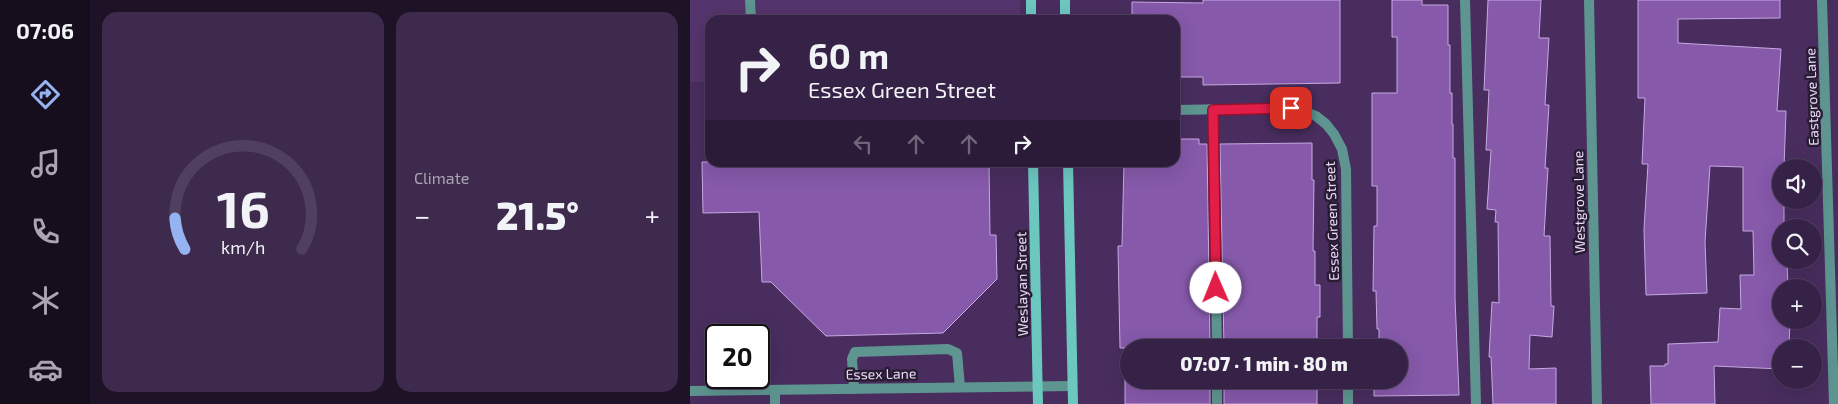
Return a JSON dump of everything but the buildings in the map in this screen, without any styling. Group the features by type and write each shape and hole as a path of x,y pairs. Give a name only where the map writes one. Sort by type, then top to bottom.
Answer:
{"main road":[{"path":"1030,0 1031,15"},
{"path":"1065,0 1066,15"},
{"name":"Weslayan Street","path":"1033,167 1038,404"},
{"path":"1068,167 1073,404"}],"street":[{"path":"750,0 751,15"},
{"path":"1465,0 1476,404"},
{"name":"Westgrove Lane","path":"1589,0 1597,404"},
{"name":"Eastgrove Lane","path":"1822,0 1834,404"},
{"name":"Essex Green Street","path":"1180,110 1291,108 1316,116 1334,134 1342,149 1346,169 1348,339"},
{"path":"1213,110 1217,339"},
{"path":"854,388 852,359 856,352 948,349 956,353 960,387"},
{"name":"Essex Lane","path":"690,391 1072,386"},
{"path":"1217,389 1218,404"},
{"path":"1348,389 1348,404"},
{"path":"775,390 775,404"}],"shaded area":[{"path":"690,0 1020,0 1020,15 705,15 705,82 690,82"}],"route":[{"path":"1216,288 1213,110 1291,108"}]}
